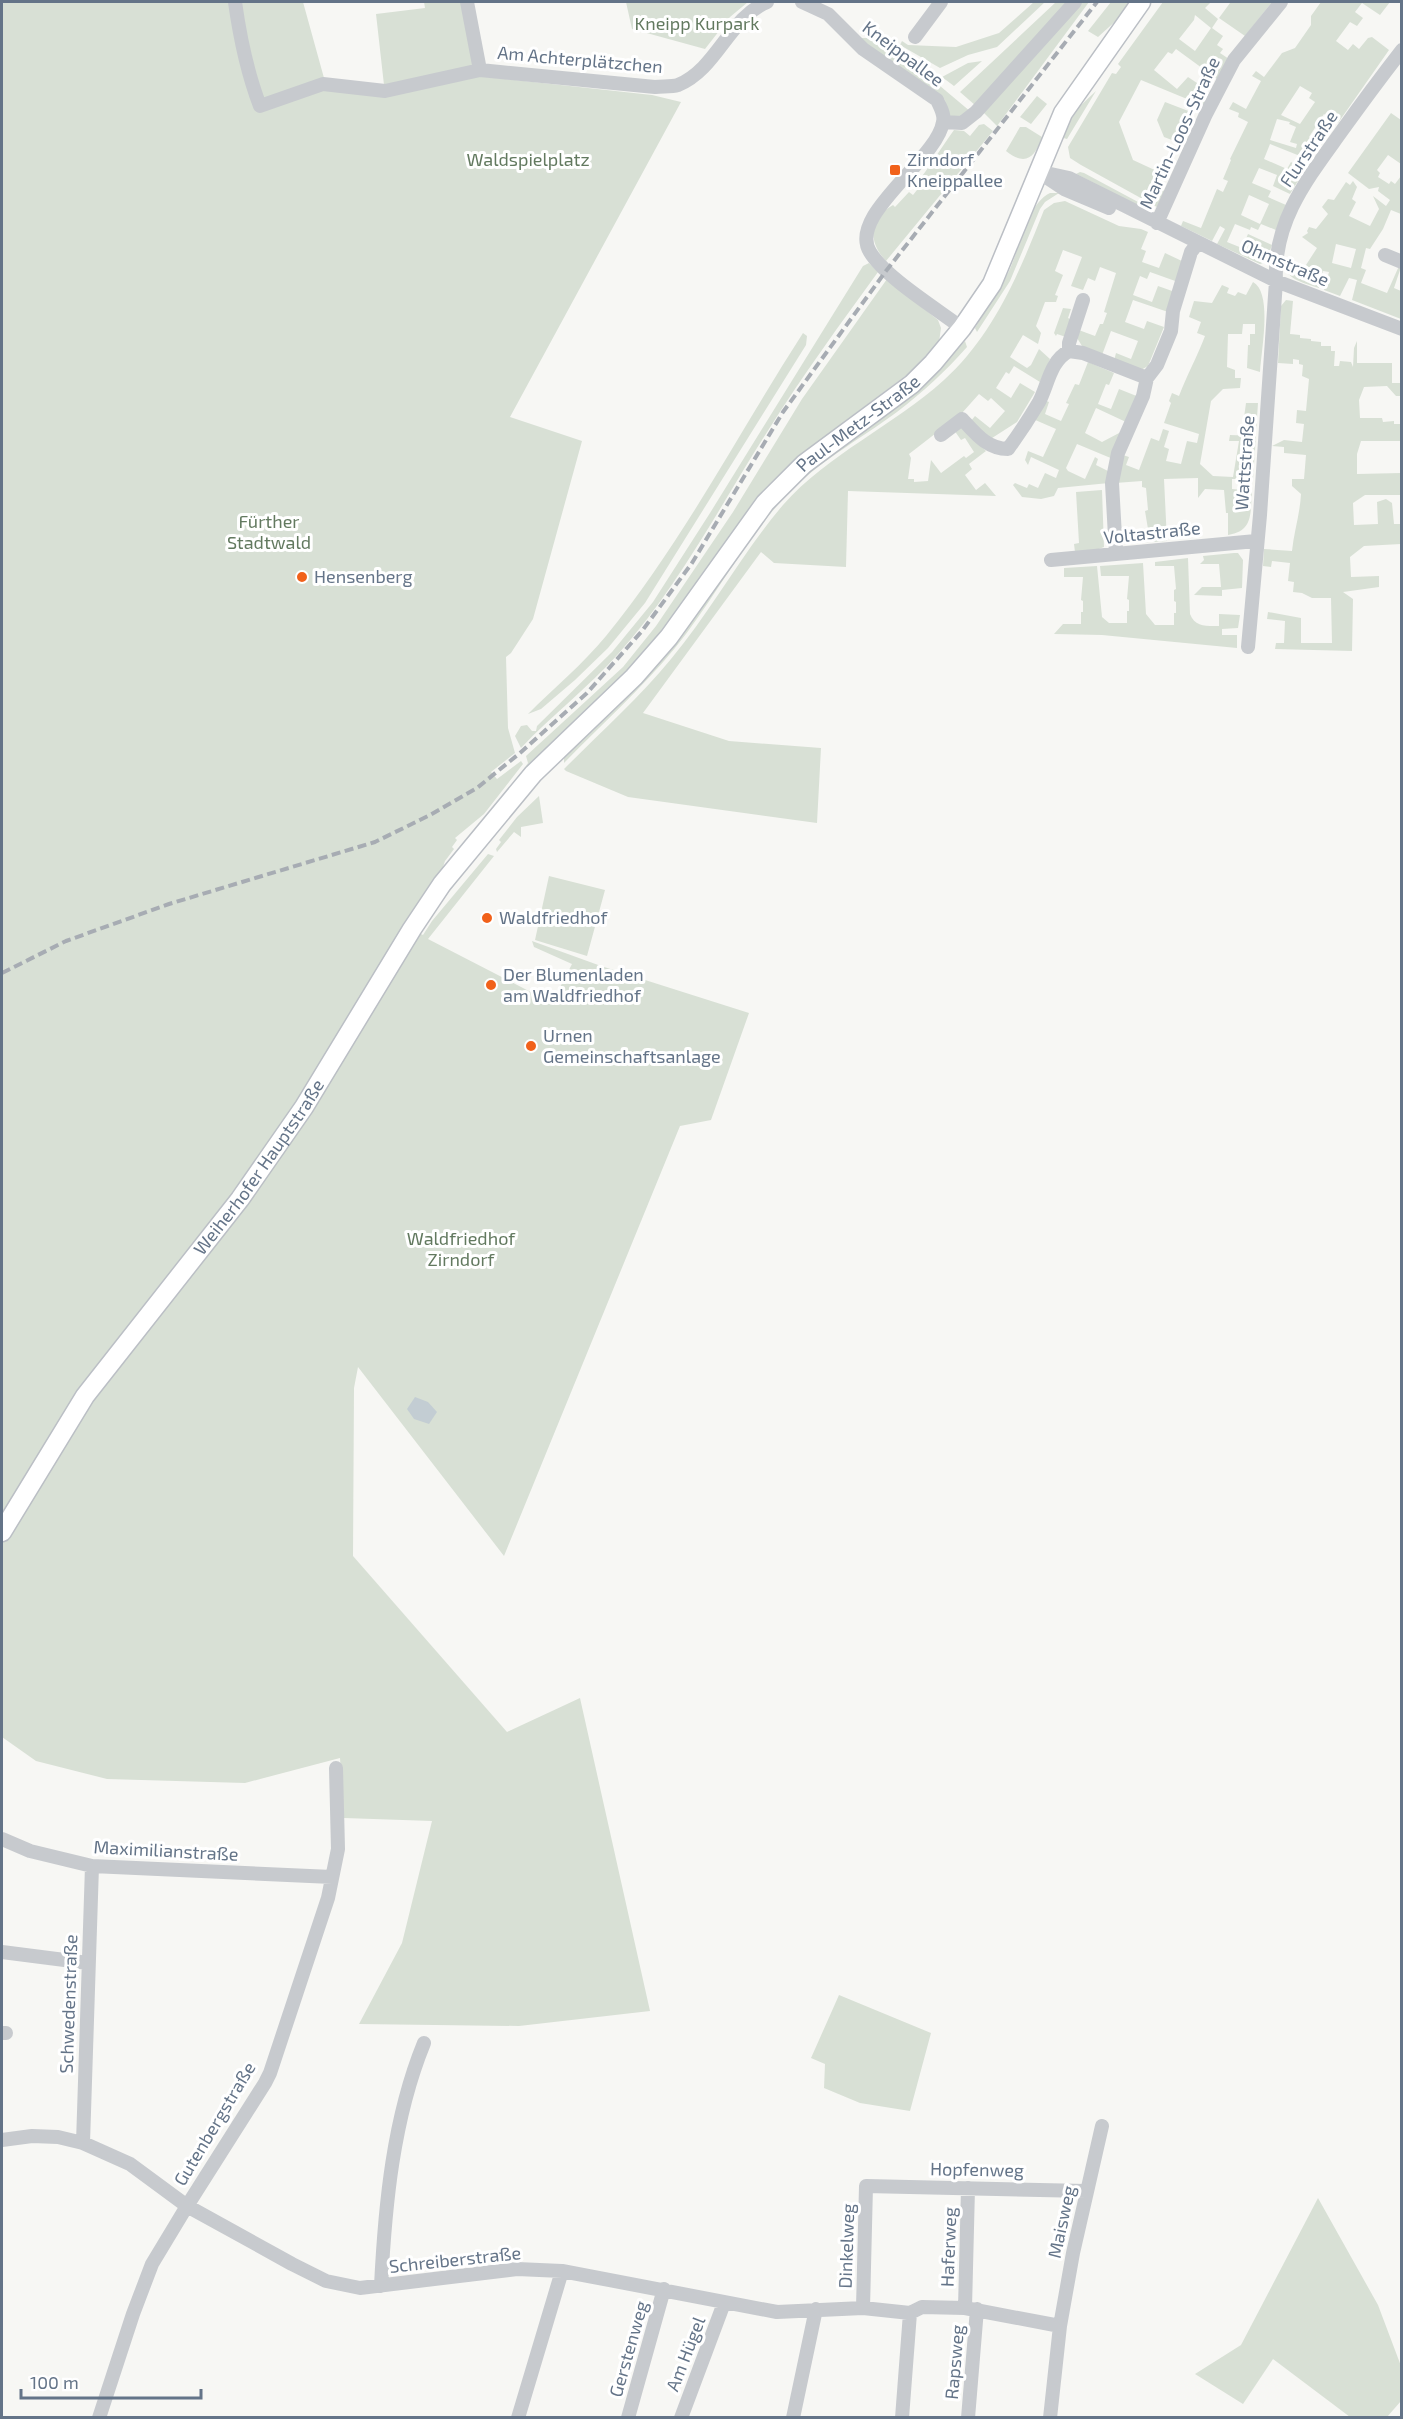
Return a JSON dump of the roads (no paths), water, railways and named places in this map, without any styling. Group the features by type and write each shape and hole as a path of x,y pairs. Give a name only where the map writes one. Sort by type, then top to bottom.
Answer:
{"street":[{"name":"Am Achterplätzchen","path":"235,2 241,44 251,84 260,106 323,84 385,91 480,70 655,87 677,86 694,75 738,23 756,6 767,2"},
{"name":"Am Achterplätzchen","path":"467,2 480,70"},
{"name":"Kneippallee","path":"802,2 825,8 863,49 936,100 943,112 943,122"},
{"path":"915,37 941,2"},
{"path":"962,328 886,271 869,251 866,239 869,224 879,207 925,153 937,136 943,122 962,123 976,112 1074,2"},
{"name":"Paul-Metz-Straße","path":"511,800 533,774 634,677 669,637 765,503 804,464 912,384 962,328 992,284 1063,113 1141,2"},
{"name":"Martin-Loos-Straße","path":"1157,223 1206,114 1234,60 1281,2"},
{"name":"Flurstraße","path":"1276,281 1275,265 1282,232 1296,196 1401,50"},
{"name":"Ohmstraße","path":"1037,171 1069,178 1197,244 1276,281 1401,329"},
{"path":"1116,554 1112,483 1118,453 1143,396 1147,378 1157,364 1172,331 1173,311 1191,252 1197,244"},
{"path":"1385,255 1401,262"},
{"name":"Wattstraße","path":"1248,648 1276,281"},
{"path":"941,435 962,419 985,443 998,449 1008,449 1026,425 1041,398 1056,362 1069,351 1070,337 1083,300"},
{"path":"1069,351 1083,353 1147,378"},
{"name":"Voltastraße","path":"1051,560 1256,541"},
{"name":"Weiherhofer Hauptstraße","path":"2,1532 85,1396 240,1198 304,1107 412,928 442,884 511,800"},
{"name":"Gutenbergstraße","path":"99,2418 152,2264 187,2205 266,2083 328,1898 338,1849 336,1768"},
{"name":"Maximilianstraße","path":"2,1839 30,1851 92,1866 332,1877"},
{"name":"Schwedenstraße","path":"83,2143 92,1866"},
{"path":"2,1952 88,1963"},
{"path":"381,2286 383,2237 393,2161 410,2076 424,2043"},
{"name":"Maisweg","path":"1060,2326 1086,2191 1102,2126"},
{"name":"Schreiberstraße","path":"2,2140 32,2136 58,2137 83,2143 130,2164 187,2205 326,2281 360,2288 517,2269 562,2271 777,2312 863,2308 910,2313 922,2307 971,2308 1060,2326"},
{"name":"Hopfenweg","path":"866,2186 1086,2191"},
{"name":"Dinkelweg","path":"863,2308 866,2186"},
{"name":"Haferweg","path":"968,2188 971,2308"},
{"path":"518,2418 562,2271"},
{"name":"Gerstenweg","path":"628,2418 664,2289"},
{"name":"Am Hügel","path":"681,2418 724,2302"},
{"name":"Rapsweg","path":"968,2418 971,2308"},
{"path":"793,2418 816,2309"},
{"path":"902,2418 910,2313"},
{"path":"1050,2418 1060,2326"}],"railway":[{"path":"2,973 66,941 169,904 375,842 430,815 477,788 520,753 587,693 642,631 692,563 783,412 886,271 1097,2"}],"place":[{"name":"Zirndorf Kneippallee","path":"895,170"},
{"name":"Hensenberg","path":"302,577"},
{"name":"Waldfriedhof","path":"487,918"},
{"name":"Der Blumenladen am Waldfriedhof","path":"491,985"},
{"name":"Urnen Gemeinschaftsanlage","path":"531,1046"}],"park label":[{"name":"Kneipp Kurpark","path":"697,24"},
{"name":"Waldspielplatz","path":"528,160"},
{"name":"Fürther Stadtwald","path":"269,532"},
{"name":"Waldfriedhof Zirndorf","path":"461,1249"}]}
